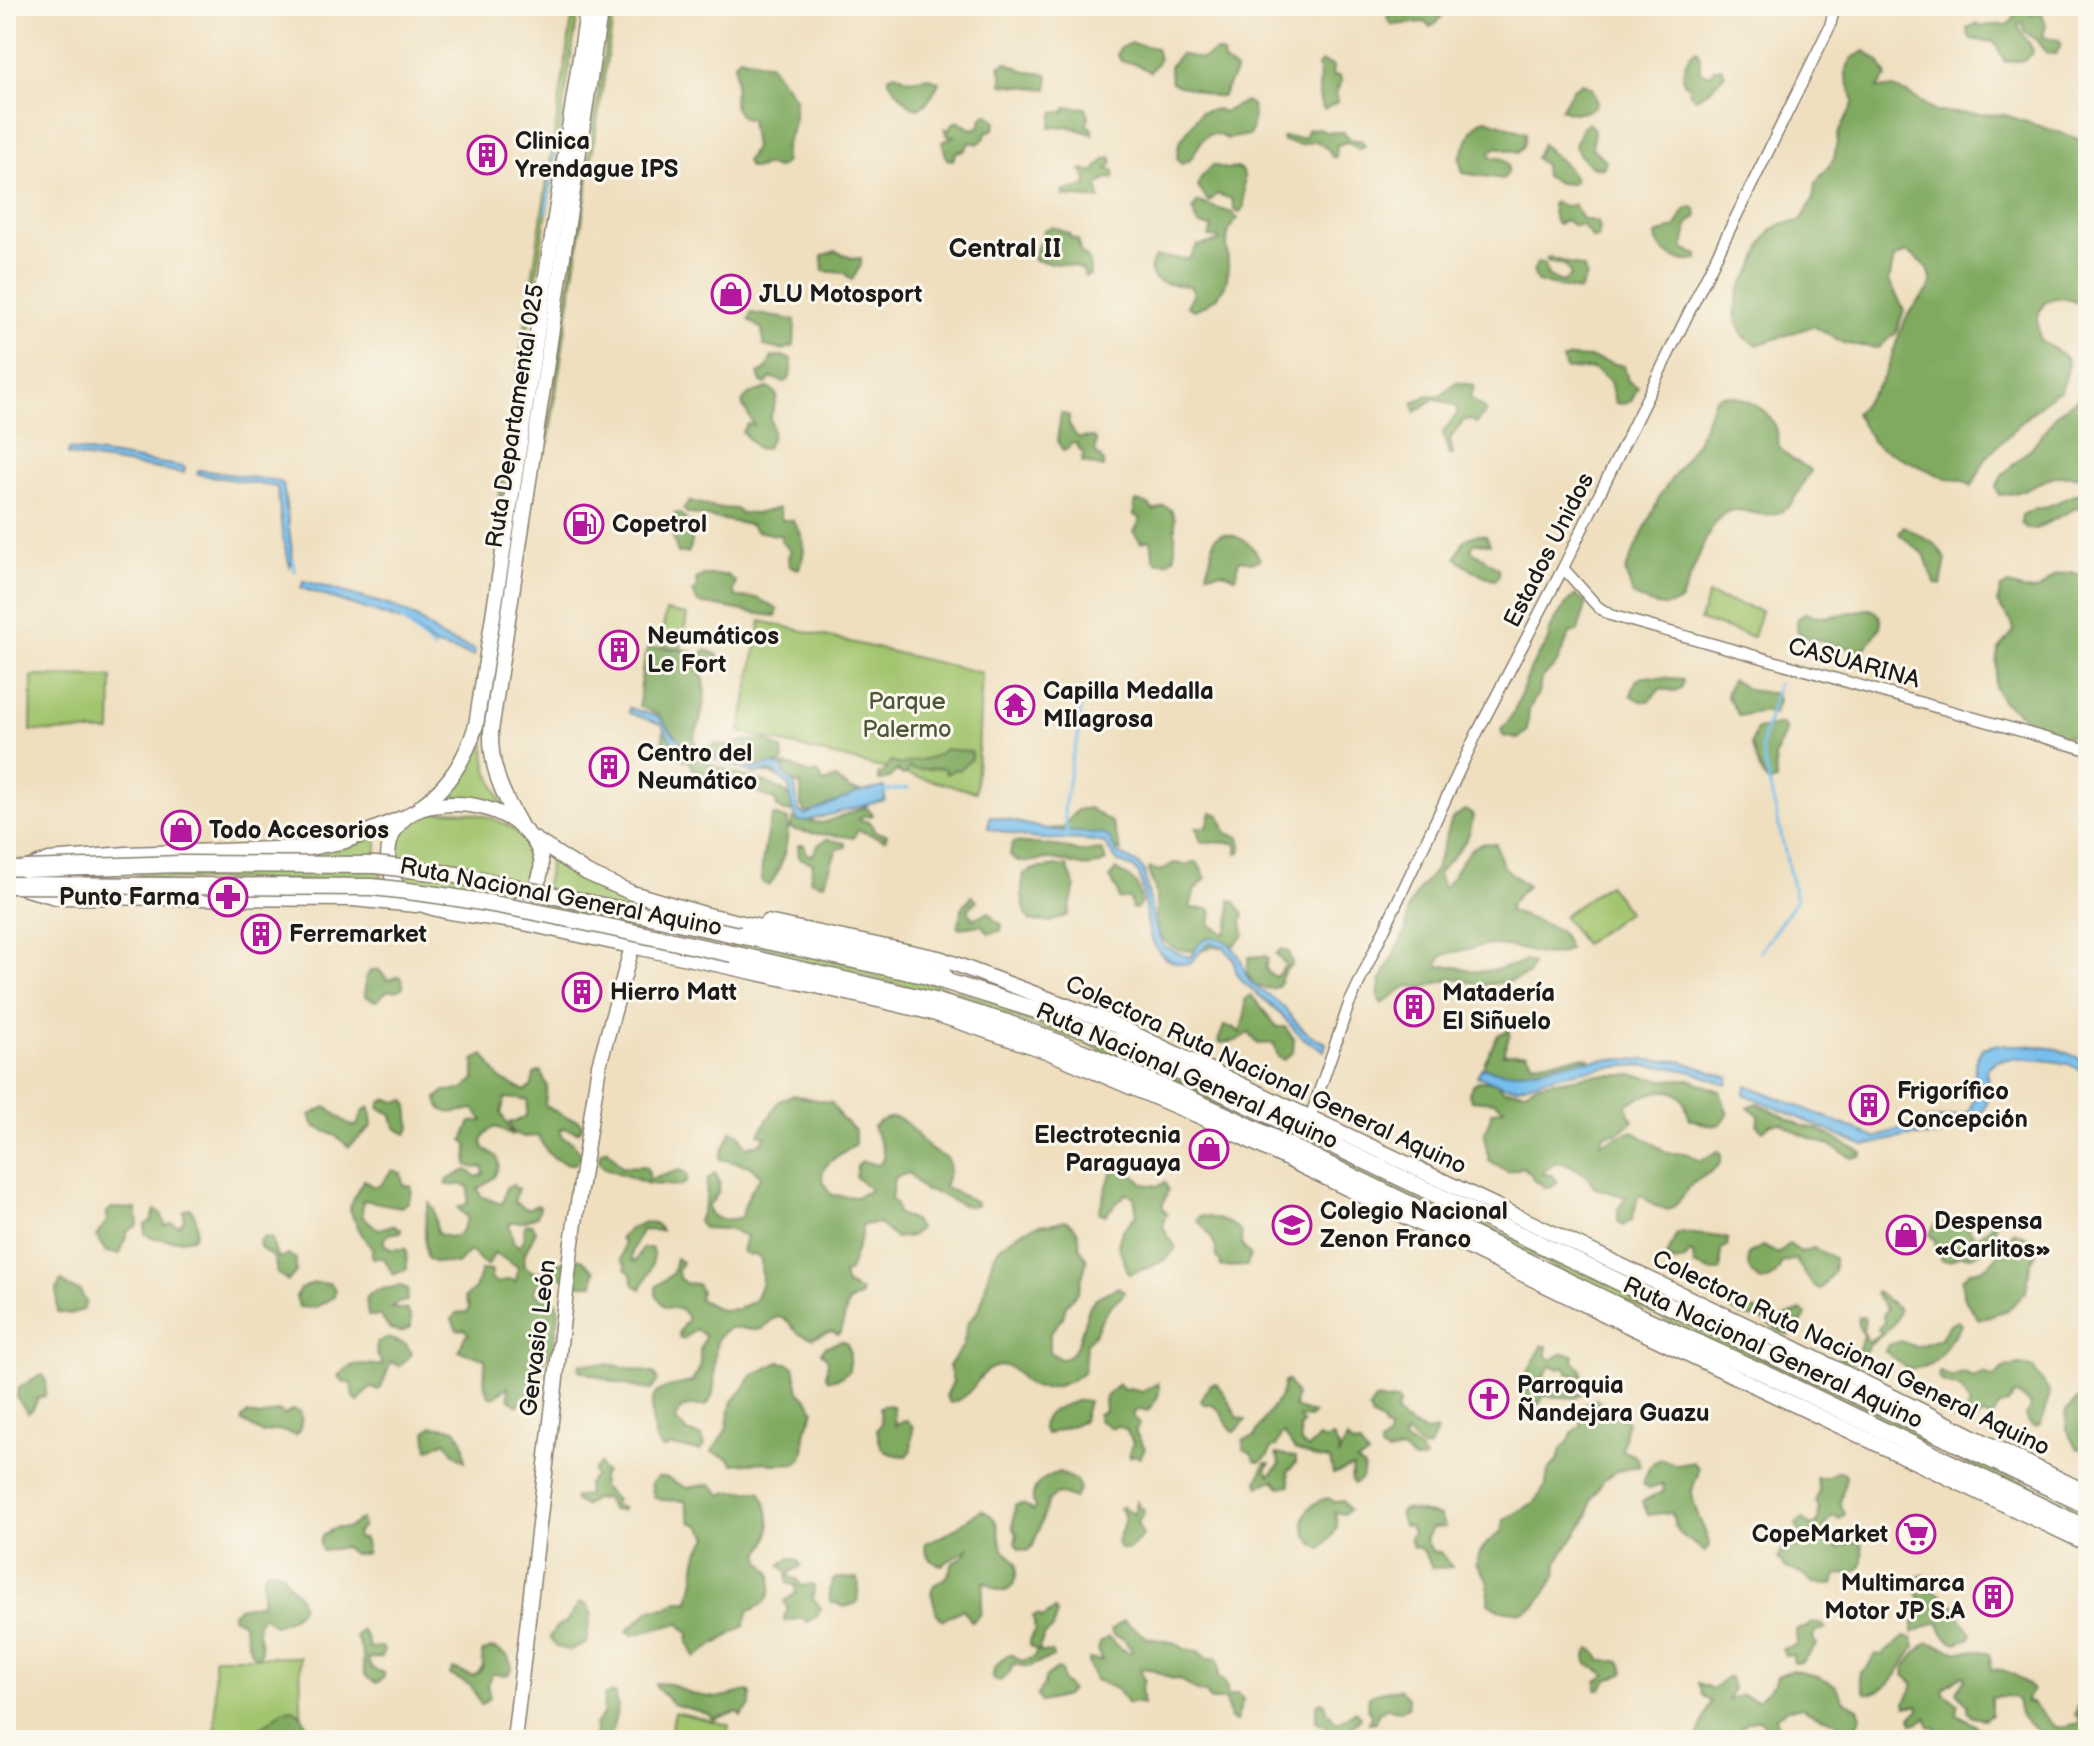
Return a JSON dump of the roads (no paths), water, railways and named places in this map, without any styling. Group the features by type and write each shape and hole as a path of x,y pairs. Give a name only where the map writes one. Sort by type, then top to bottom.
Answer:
{"highway":[{"name":"Ruta Nacional General Aquino","path":"25,869 181,864 376,865 457,875 870,962 985,992 1046,1013 1177,1068 1305,1133 2088,1506"},
{"name":"Ruta Nacional General Aquino","path":"6,880 409,890 542,913 861,982 1007,1023 1175,1092 2088,1529"},
{"path":"933,1013 1007,1023"}],"main road":[{"name":"Ruta Departamental 025","path":"411,814 450,779 465,755 476,725 588,6"},
{"name":"Ruta Departamental 025","path":"527,833 497,780 491,731 601,6"},
{"path":"463,804 493,811 527,833 541,866 536,888 529,899 513,911 495,917 426,907 404,894 389,869 387,855 390,841 411,814 431,806 463,804"},
{"name":"Ruta Nacional General Aquino","path":"6,880 49,860 326,846 362,836 411,814"},
{"name":"Ruta Nacional General Aquino","path":"527,833 587,873 619,888 704,914 907,961 985,992"},
{"name":"Ruta Nacional General Aquino","path":"6,880 56,897 352,899 426,907"},
{"name":"Colectora Ruta Nacional General Aquino","path":"657,900 939,958 1097,1017 1790,1346 2088,1493"},
{"name":"Ruta Nacional General Aquino","path":"495,917 826,987 933,1013"},
{"name":"Gervasio León","path":"514,1740 571,1249 599,1065 632,947"},
{"path":"933,1013 1046,1051 1235,1134 2088,1544"},
{"path":"1175,1092 1235,1134"},
{"path":"1641,1317 1740,1377"}],"street":[{"name":"Estados Unidos","path":"1310,1118 1349,1004 1483,722 1563,568 1830,26 1835,6"},
{"name":"CASUARINA","path":"1563,568 1598,607 1610,615 2088,750"}],"water":[{"path":"69,449 185,467 184,473 68,455"},
{"path":"199,470 283,484 293,559 290,566 283,539 277,487 197,474"},
{"path":"304,581 395,607 443,638 475,650 474,656 434,645 405,622 301,588"},
{"path":"629,708 659,717 683,745 754,769 770,764 783,767 785,775 795,786 798,810 805,815 857,793 884,787 885,800 798,821 792,810 789,787 777,774 768,771 755,774 677,749 661,724 629,713"},
{"path":"990,816 1051,830 1108,836 1117,853 1138,864 1144,871 1154,924 1164,947 1188,957 1208,938 1221,939 1239,956 1249,980 1279,1003 1305,1031 1326,1043 1324,1051 1300,1036 1281,1014 1243,982 1236,974 1234,960 1224,947 1207,944 1190,964 1174,962 1162,955 1150,932 1139,874 1118,862 1104,843 1016,835 988,828"},
{"path":"2025,1045 2057,1049 2086,1061 2088,1090 2084,1075 2071,1065 2028,1059 1998,1061 1986,1071 1990,1094 1978,1125 1938,1136 1908,1136 1864,1146 1744,1094 1747,1085 1876,1138 1921,1121 1969,1112 1975,1093 1975,1062 1982,1048"},
{"path":"1609,1059 1681,1061 1729,1078 1727,1085 1692,1072 1650,1066 1581,1071 1518,1087 1505,1086 1477,1076 1482,1067 1513,1072"}],"waterway":[{"path":"546,212 555,152"},
{"path":"293,560 295,571"},
{"path":"401,619 434,649"},
{"path":"1760,952 1796,900 1761,747 1778,683"},
{"path":"1067,832 1064,810 1072,757 1078,739 1082,695"},
{"path":"884,791 908,788"}],"place":[{"name":"Clinica Yrendague IPS","path":"487,155"},
{"name":"JLU Motosport","path":"731,294"},
{"name":"Copetrol","path":"584,524"},
{"name":"Neumáticos Le Fort","path":"619,650"},
{"name":"Capilla Medalla MIlagrosa","path":"1015,705"},
{"name":"Centro del Neumático","path":"609,767"},
{"name":"Todo Accesorios","path":"181,830"},
{"name":"Punto Farma","path":"228,897"},
{"name":"Ferremarket","path":"261,934"},
{"name":"Hierro Matt","path":"582,992"},
{"name":"Matadería El Siñuelo","path":"1414,1007"},
{"name":"Frigorífico Concepción","path":"1869,1105"},
{"name":"Electrotecnia Paraguaya","path":"1209,1149"},
{"name":"Colegio Nacional Zenon Franco","path":"1292,1225"},
{"name":"Despensa «Carlitos»","path":"1906,1235"},
{"name":"Parroquia Ñandejara Guazu","path":"1489,1399"},
{"name":"CopeMarket","path":"1916,1534"},
{"name":"Multimarca Motor JP S.A","path":"1993,1597"}],"district":[{"name":"Central II","path":"1005,249"}],"park label":[{"name":"Parque Palermo","path":"907,715"}]}
